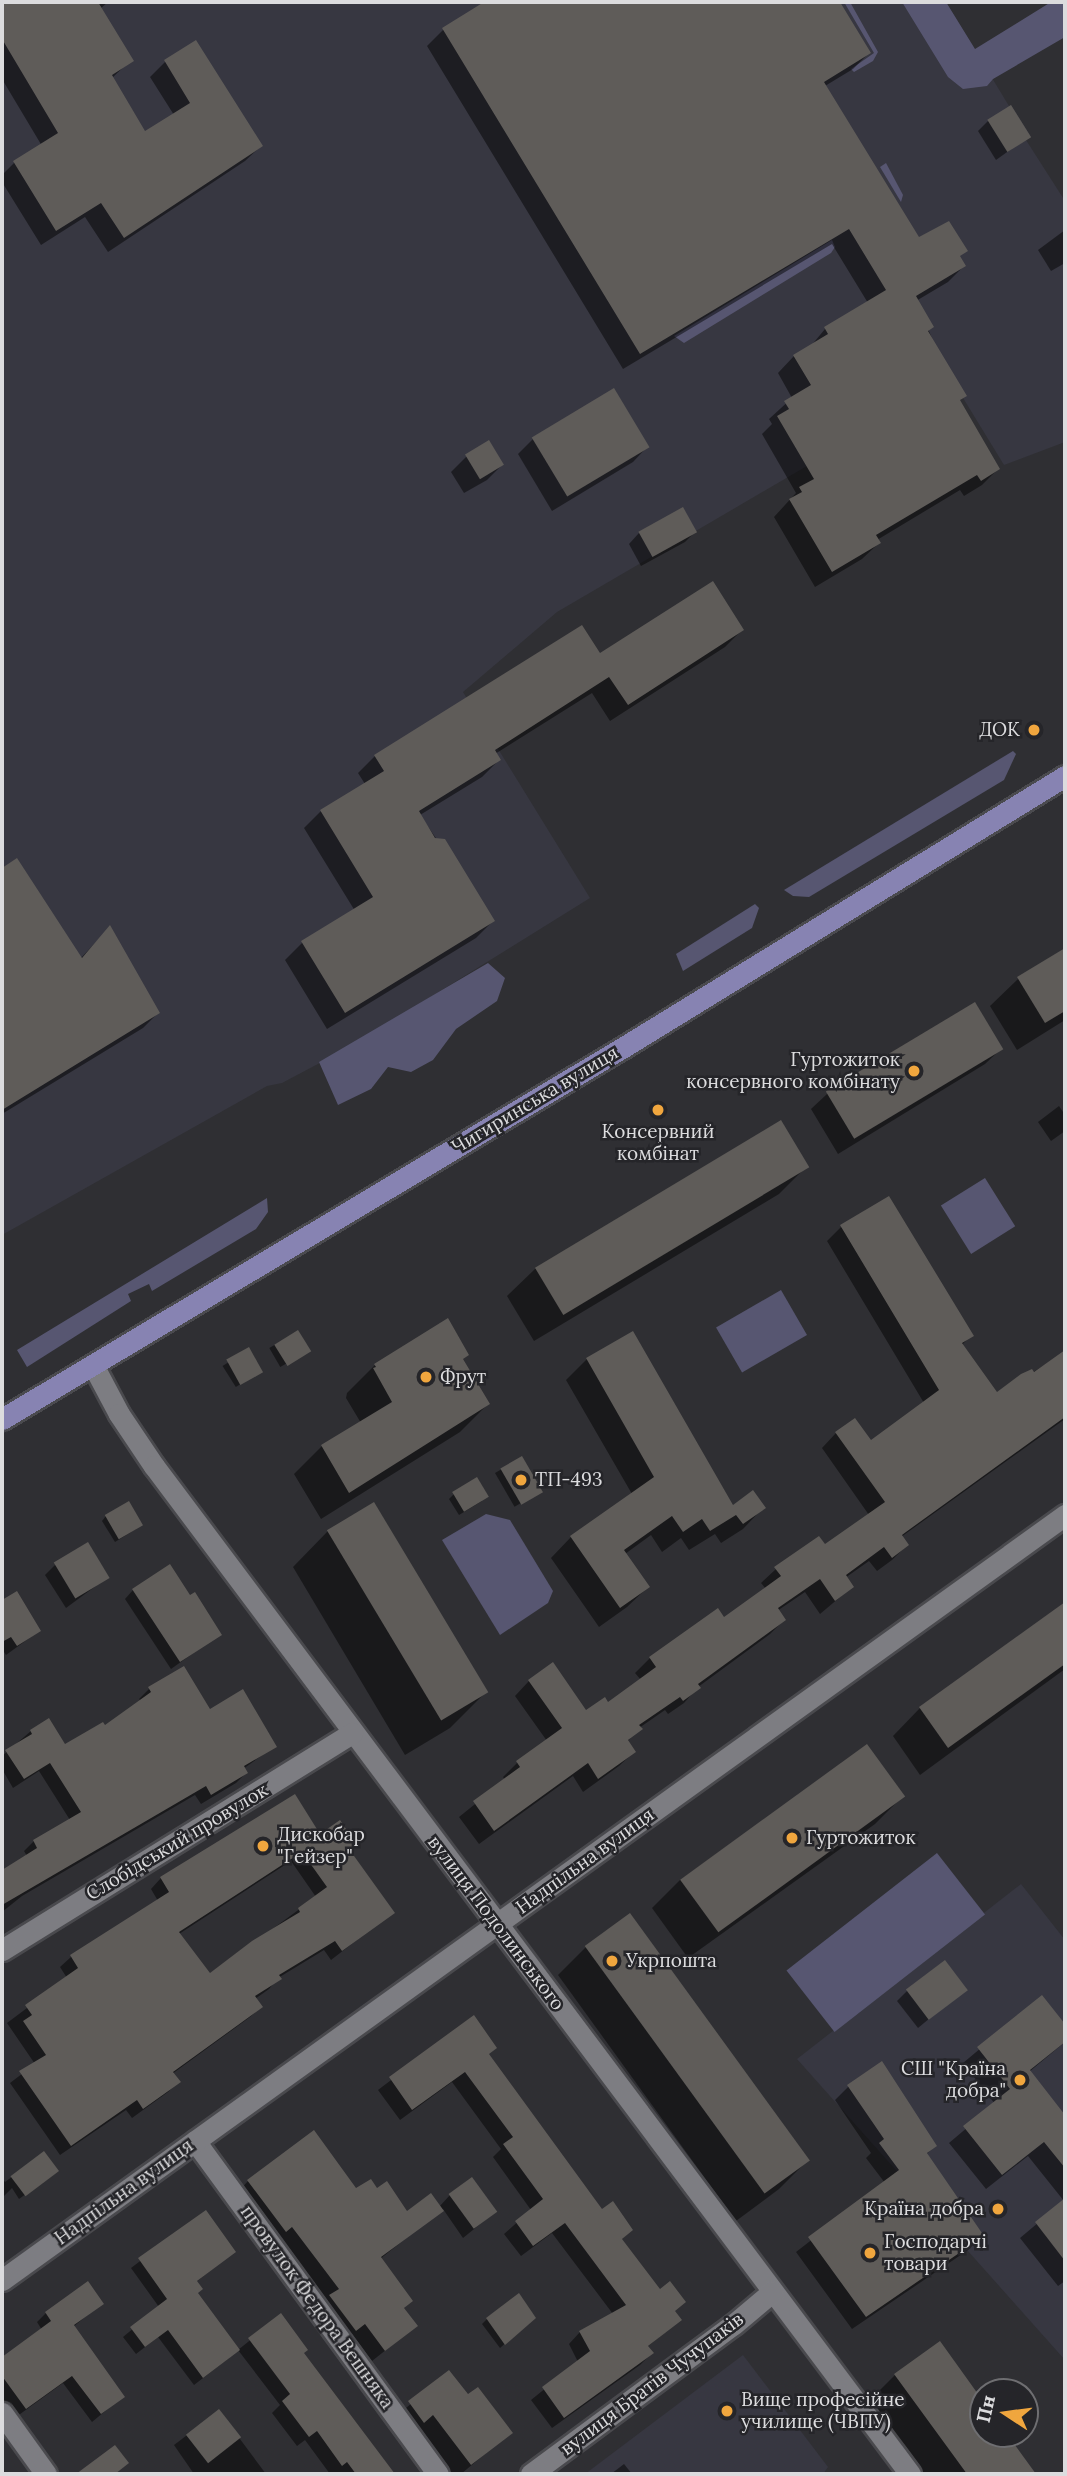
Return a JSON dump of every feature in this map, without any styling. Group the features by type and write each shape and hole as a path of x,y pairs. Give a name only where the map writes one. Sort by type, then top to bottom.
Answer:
{"main road":[{"name":"Чигиринська вулиця","path":"2,1419 622,1048 1065,776"}],"street":[{"name":"вулиця Подолинського","path":"93,1365 118,1414 154,1466 910,2474"},
{"name":"Надпільна вулиця","path":"2,2280 1065,1515"},
{"name":"Слобідський провулок","path":"2,1950 352,1733"},
{"name":"провулок Федора Вешняка","path":"195,2141 438,2474"},
{"name":"вулиця Братів Чучупаків","path":"531,2474 734,2324 772,2292"},
{"path":"2,2413 46,2474"}],"shaded area":[{"path":"2,2 946,2 1031,137 1026,140 1065,201 1065,442 1004,465 960,393 813,478 807,466 557,612 463,692 590,898 350,1047 282,1083 267,1086 2,1235"},
{"path":"844,2 850,2 878,52 873,61 854,72 851,69 874,53"},
{"path":"902,2 946,2 975,49 1051,2 1065,2 1065,37 993,79 987,86 963,89 948,77"},
{"path":"886,163 903,195 901,202 880,167"},
{"path":"832,240 835,247 831,253 684,343 674,336"},
{"path":"1013,751 1016,754 1004,780 809,897 793,896 784,890"},
{"path":"755,904 759,908 752,928 683,971 676,954"},
{"path":"488,963 505,978 497,1001 456,1029 433,1060 411,1072 388,1067 371,1089 338,1105 319,1062"},
{"path":"985,1178 1015,1226 971,1254 941,1206"},
{"path":"267,1198 268,1212 256,1229 152,1291 149,1284 128,1294 131,1301 27,1367 17,1350"},
{"path":"781,1290 807,1335 742,1373 716,1328"},
{"path":"486,1514 510,1520 553,1591 548,1603 500,1635 442,1540"},
{"path":"937,1853 985,1914 835,2032 786,1971"},
{"name":"Країна добра","path":"1021,1884 1065,1940 1065,2360 797,2059"},
{"name":"Вище професійне училище (ЧВПУ)","path":"743,2355 828,2467 823,2474 585,2474"}],"building":[{"path":"2,2 98,2 134,61 112,75 145,131 190,103 164,60 196,40 263,146 124,238 101,203 56,231 13,161 58,133 2,39"},
{"path":"484,2 840,2 871,53 824,82 919,237 949,221 968,251 960,256 966,266 916,296 934,327 928,331 967,396 960,400 1000,469 981,481 977,475 876,535 881,543 832,572 789,499 802,492 799,487 814,479 777,416 789,409 784,401 811,385 793,355 828,334 824,327 886,290 849,229 640,354 442,28"},
{"path":"1011,105 1031,137 1007,152 987,120"},
{"path":"614,388 650,447 567,497 532,437"},
{"path":"489,440 504,465 480,479 465,454"},
{"path":"683,507 697,532 652,557 638,532"},
{"path":"713,581 744,630 628,705 609,677 495,750 501,760 419,811 435,838 445,839 495,921 345,1013 301,941 373,897 320,810 384,771 374,755 582,625 600,653"},
{"path":"17,858 82,958 110,925 160,1013 2,1110 2,868"},
{"path":"1065,948 1065,1011 1045,1023 1017,977"},
{"name":"Гуртожиток консервного комбінату","path":"975,1002 1003,1049 854,1139 826,1092"},
{"path":"781,1120 809,1167 563,1315 535,1268"},
{"path":"889,1196 974,1336 962,1343 997,1392 1021,1374 1032,1369 1034,1372 1065,1350 1065,1417 902,1535 909,1545 892,1558 884,1547 846,1575 854,1587 835,1601 820,1579 778,1608 786,1620 698,1684 701,1688 683,1701 680,1697 639,1725 643,1729 628,1740 636,1752 598,1779 588,1763 494,1831 473,1801 520,1767 516,1761 562,1728 528,1680 553,1662 586,1710 605,1697 608,1702 656,1667 649,1657 718,1608 724,1617 781,1576 774,1567 819,1536 825,1544 885,1502 835,1432 855,1418 871,1440 939,1390 840,1225"},
{"path":"448,1318 469,1355 463,1359 490,1404 349,1493 321,1445 392,1402 373,1368 376,1367 374,1364"},
{"path":"298,1330 311,1351 288,1366 274,1345"},
{"path":"633,1331 733,1505 753,1490 766,1508 743,1524 736,1515 710,1531 702,1519 683,1532 672,1516 624,1550 650,1587 620,1608 570,1536 654,1477 586,1358"},
{"path":"249,1347 263,1372 240,1385 226,1360"},
{"name":"ТП-493","path":"522,1456 543,1492 521,1505 500,1468"},
{"path":"477,1477 489,1497 464,1512 452,1492"},
{"path":"129,1501 143,1525 119,1539 105,1515"},
{"path":"374,1502 488,1692 441,1721 327,1530"},
{"path":"88,1542 110,1578 75,1599 54,1563"},
{"path":"170,1564 190,1595 195,1592 222,1635 180,1662 132,1589"},
{"path":"17,1591 41,1631 17,1646 11,1637 2,1642 2,1600"},
{"path":"1065,1602 1065,1664 948,1748 919,1707"},
{"path":"184,1666 210,1709 243,1689 277,1747 244,1766 248,1773 211,1795 206,1786 2,1905 2,1870 37,1848 33,1840 81,1812 50,1763 24,1779 5,1750 32,1734 30,1730 49,1718 65,1744 103,1722 105,1725 151,1692 148,1687"},
{"name":"Гуртожиток","path":"867,1744 905,1797 718,1932 680,1880"},
{"path":"295,1794 320,1834 340,1820 356,1844 349,1849 395,1913 342,1951 335,1941 279,1975 282,1979 255,1996 263,2007 173,2072 181,2082 143,2109 137,2100 71,2146 19,2071 46,2055 23,2021 32,2015 25,2005 78,1968 70,1955 169,1892 160,1877","holes":["302,1852 327,1887 298,1908 300,1912 252,1941 210,1973 179,1932"]},
{"path":"630,1913 810,2161 765,2193 585,1946"},
{"path":"945,1960 968,1990 929,2020 906,1989"},
{"name":"СШ \"Країна добра\"","path":"1042,1995 1065,2024 1065,2042 1030,2070 1065,2115 1065,2168 1044,2142 1002,2175 963,2126 1010,2089 977,2047"},
{"path":"474,2015 497,2048 489,2054 602,2209 613,2201 633,2230 622,2239 660,2289 670,2281 686,2302 675,2311 682,2320 648,2346 654,2353 564,2418 542,2387 590,2351 579,2331 626,2305 565,2223 533,2246 515,2221 543,2199 503,2144 513,2137 465,2072 412,2110 389,2077"},
{"path":"882,2061 937,2146 927,2153 984,2236 866,2317 808,2237 899,2170 879,2143 884,2139 847,2085"},
{"path":"314,2130 356,2188 371,2179 377,2188 387,2181 407,2211 431,2193 444,2211 381,2257 413,2301 404,2308 418,2326 385,2351 365,2324 356,2331 329,2295 339,2289 292,2227 286,2232 247,2180"},
{"path":"44,2151 59,2171 26,2196 10,2176"},
{"path":"472,2177 497,2212 474,2229 449,2194"},
{"path":"1065,2198 1065,2261 1035,2222"},
{"path":"206,2210 236,2252 197,2281 203,2289 198,2293 240,2350 203,2378 168,2330 145,2347 130,2327 167,2299 138,2258"},
{"path":"88,2281 104,2304 74,2325 125,2397 101,2414 72,2376 26,2409 2,2376 2,2357 51,2321 45,2312"},
{"path":"519,2293 536,2318 505,2345 486,2318"},
{"path":"281,2313 308,2350 304,2353 395,2474 356,2474 347,2462 342,2466 317,2431 309,2437 282,2401 290,2394 248,2338"},
{"path":"940,2341 969,2381 969,2448 1017,2448 1036,2474 967,2474 894,2374"},
{"path":"449,2370 468,2394 478,2387 513,2433 471,2465 433,2415 424,2423 408,2401"},
{"path":"219,2409 241,2437 208,2463 186,2435"},
{"path":"115,2445 129,2463 115,2474 76,2474"}],"place":[{"name":"ДОК","path":"1034,730"},
{"name":"Гуртожиток консервного комбінату","path":"914,1071"},
{"name":"Консервний комбінат","path":"658,1110"},
{"name":"Фрут","path":"426,1377"},
{"name":"ТП-493","path":"521,1480"},
{"name":"Гуртожиток","path":"792,1838"},
{"name":"Дискобар \"Гейзер\"","path":"263,1846"},
{"name":"Укрпошта","path":"612,1961"},
{"name":"СШ \"Країна добра\"","path":"1020,2080"},
{"name":"Країна добра","path":"998,2209"},
{"name":"Господарчі товари","path":"870,2253"},
{"name":"Вище професійне училище (ЧВПУ)","path":"727,2411"}]}
